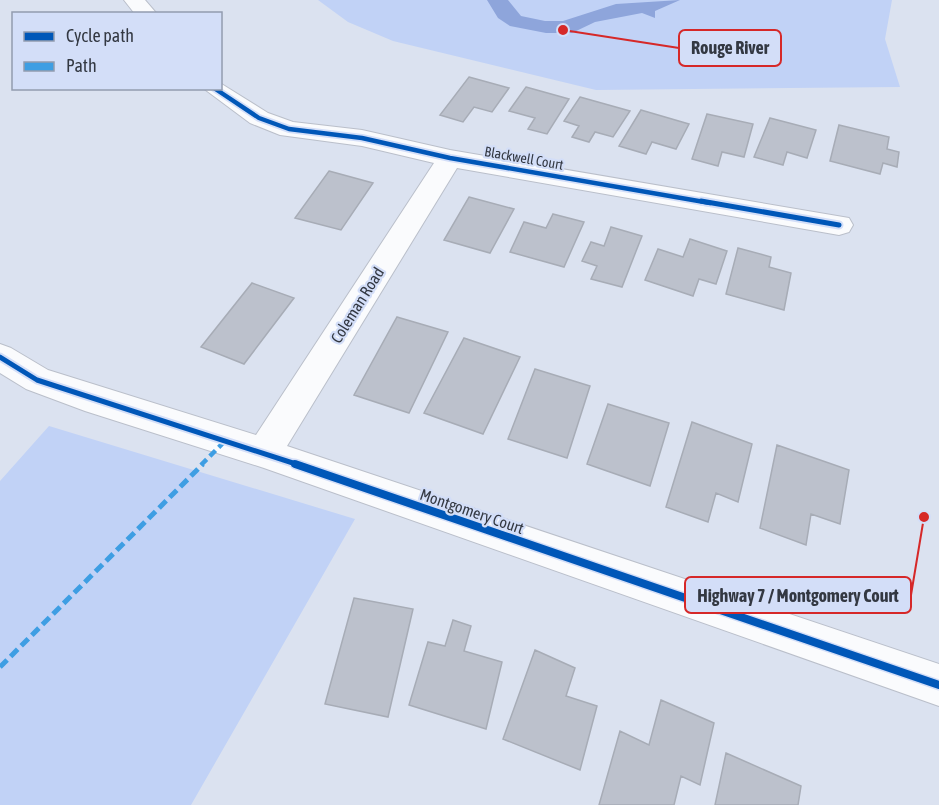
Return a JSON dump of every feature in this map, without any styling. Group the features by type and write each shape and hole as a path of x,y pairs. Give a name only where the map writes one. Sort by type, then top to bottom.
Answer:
{"street":[{"path":"134,0 145,12"},
{"name":"Blackwell Court","path":"217,90 259,118 289,129 362,138 450,158 839,225"},
{"name":"Coleman Road","path":"264,453 450,158"},
{"name":"Montgomery Court","path":"0,357 37,380 170,425 264,453 939,685"}],"shaded area":[{"path":"318,0 892,0 885,39 900,87 596,90 393,41 348,22"},
{"path":"487,0 508,0 521,16 545,21 563,21 616,4 680,0 655,11 655,18 642,13 595,22 572,33 546,33 510,26 498,18"},
{"path":"49,426 355,519 191,805 0,805 0,481"}],"building":[{"path":"469,77 509,88 492,112 474,107 463,122 440,115"},
{"path":"526,87 569,99 547,134 528,129 535,118 509,111"},
{"path":"580,97 630,111 613,137 595,132 589,142 572,137 579,126 564,121"},
{"path":"641,110 689,124 676,149 652,142 646,154 619,146"},
{"path":"707,114 753,124 744,157 722,152 718,166 692,159"},
{"path":"770,118 816,130 807,158 787,152 783,165 754,157"},
{"path":"839,125 889,137 887,149 899,152 897,167 883,163 880,174 830,161"},
{"path":"329,171 373,183 341,230 295,218"},
{"path":"469,197 514,209 490,253 444,240"},
{"path":"553,214 584,222 564,267 510,252 524,222 546,228"},
{"path":"611,227 642,236 622,287 591,279 597,266 582,261 591,242 604,246"},
{"path":"690,239 727,251 716,284 699,279 693,296 645,280 658,249 683,257"},
{"path":"738,248 771,257 769,267 791,273 784,310 726,294"},
{"path":"252,283 294,298 244,364 201,347"},
{"path":"397,317 448,332 409,413 354,395"},
{"path":"464,338 520,357 483,434 424,413"},
{"path":"535,369 590,386 567,458 508,439"},
{"path":"608,404 669,423 650,486 587,464"},
{"path":"692,422 752,444 738,502 716,493 708,522 666,507"},
{"path":"777,445 849,470 840,524 811,514 806,545 760,528"},
{"path":"354,598 413,609 388,717 325,704"},
{"path":"453,620 471,626 464,651 502,662 486,729 409,705 428,642 445,646"},
{"path":"535,650 575,668 566,696 597,706 580,770 503,739"},
{"path":"661,700 714,723 700,785 681,776 674,805 599,805 620,731 649,745"},
{"path":"726,753 801,786 798,805 715,805"}],"marked path":[{"path":"0,667 225,441"}],"cycle path":[{"path":"217,90 259,118 289,129 362,138 450,158 839,225"},
{"path":"0,357 37,380 97,401 264,453 939,685"}],"place":[{"name":"Rouge River","path":"563,30"},
{"name":"Highway 7 / Montgomery Court","path":"924,517"}]}
